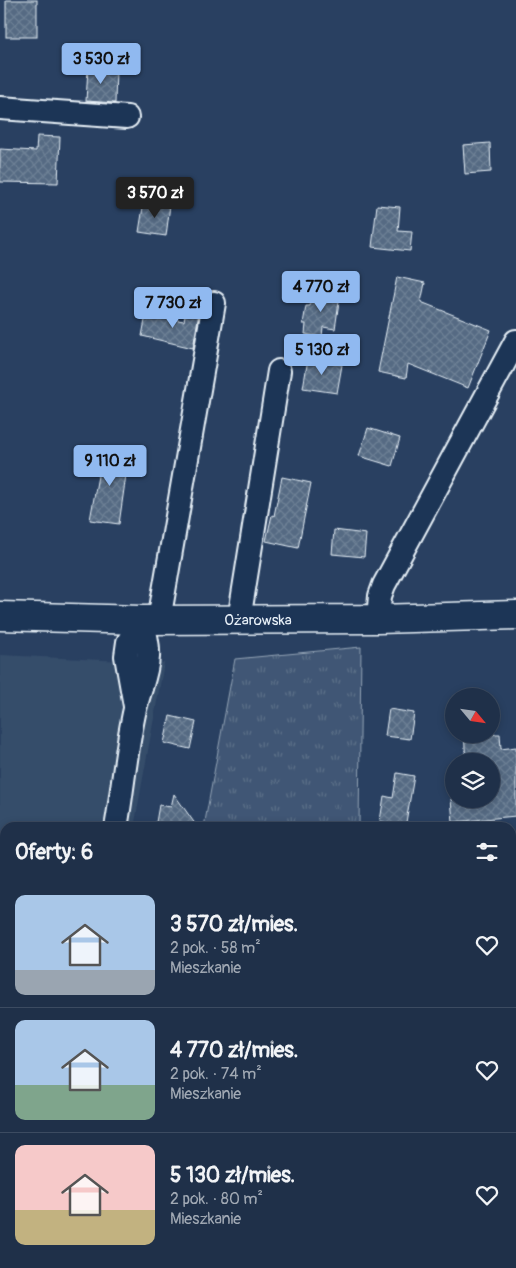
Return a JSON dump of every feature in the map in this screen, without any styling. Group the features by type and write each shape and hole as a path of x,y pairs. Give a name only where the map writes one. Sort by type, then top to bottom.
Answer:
{"main road":[{"name":"Ożarowska","path":"0,616 239,620 378,619 516,615"}],"street":[{"path":"0,108 127,116"},
{"path":"117,822 135,709 143,686 149,657 150,620 214,303"},
{"path":"378,619 380,596 384,585 516,341"},
{"path":"239,620 279,371"}],"shaded area":[{"path":"0,655 164,663 135,822 0,822"}],"green space":[{"path":"361,647 359,822 205,822 235,659"}],"building":[{"path":"6,0 37,0 37,37 6,37"},
{"path":"88,68 116,69 115,103 86,101"},
{"path":"37,136 60,137 58,183 0,182 0,149 36,151"},
{"path":"490,143 491,172 465,174 463,145"},
{"path":"144,201 170,205 166,236 139,232"},
{"path":"377,205 400,207 398,231 412,232 410,251 372,247"},
{"path":"397,277 425,283 421,302 491,330 468,388 408,364 406,378 378,372"},
{"path":"313,291 340,295 335,329 323,327 322,337 305,334 306,324 303,324 306,306 310,306"},
{"path":"186,310 199,313 193,348 142,336 146,315 184,321"},
{"path":"308,359 342,365 337,393 303,388"},
{"path":"368,428 400,438 392,466 359,456"},
{"path":"103,448 129,454 119,524 90,520"},
{"path":"282,477 311,483 298,548 266,541 272,515 274,516"},
{"path":"334,530 366,534 364,557 332,554"},
{"path":"389,709 414,713 410,739 385,736"},
{"path":"170,716 196,722 190,749 164,743"},
{"path":"500,734 501,749 516,747 516,816 453,822 452,808 500,808 500,753 465,753 465,743 500,743"},
{"path":"397,773 414,776 406,822 380,821 384,796 393,798"},
{"path":"174,794 194,822 156,822 159,805 171,807"}]}
